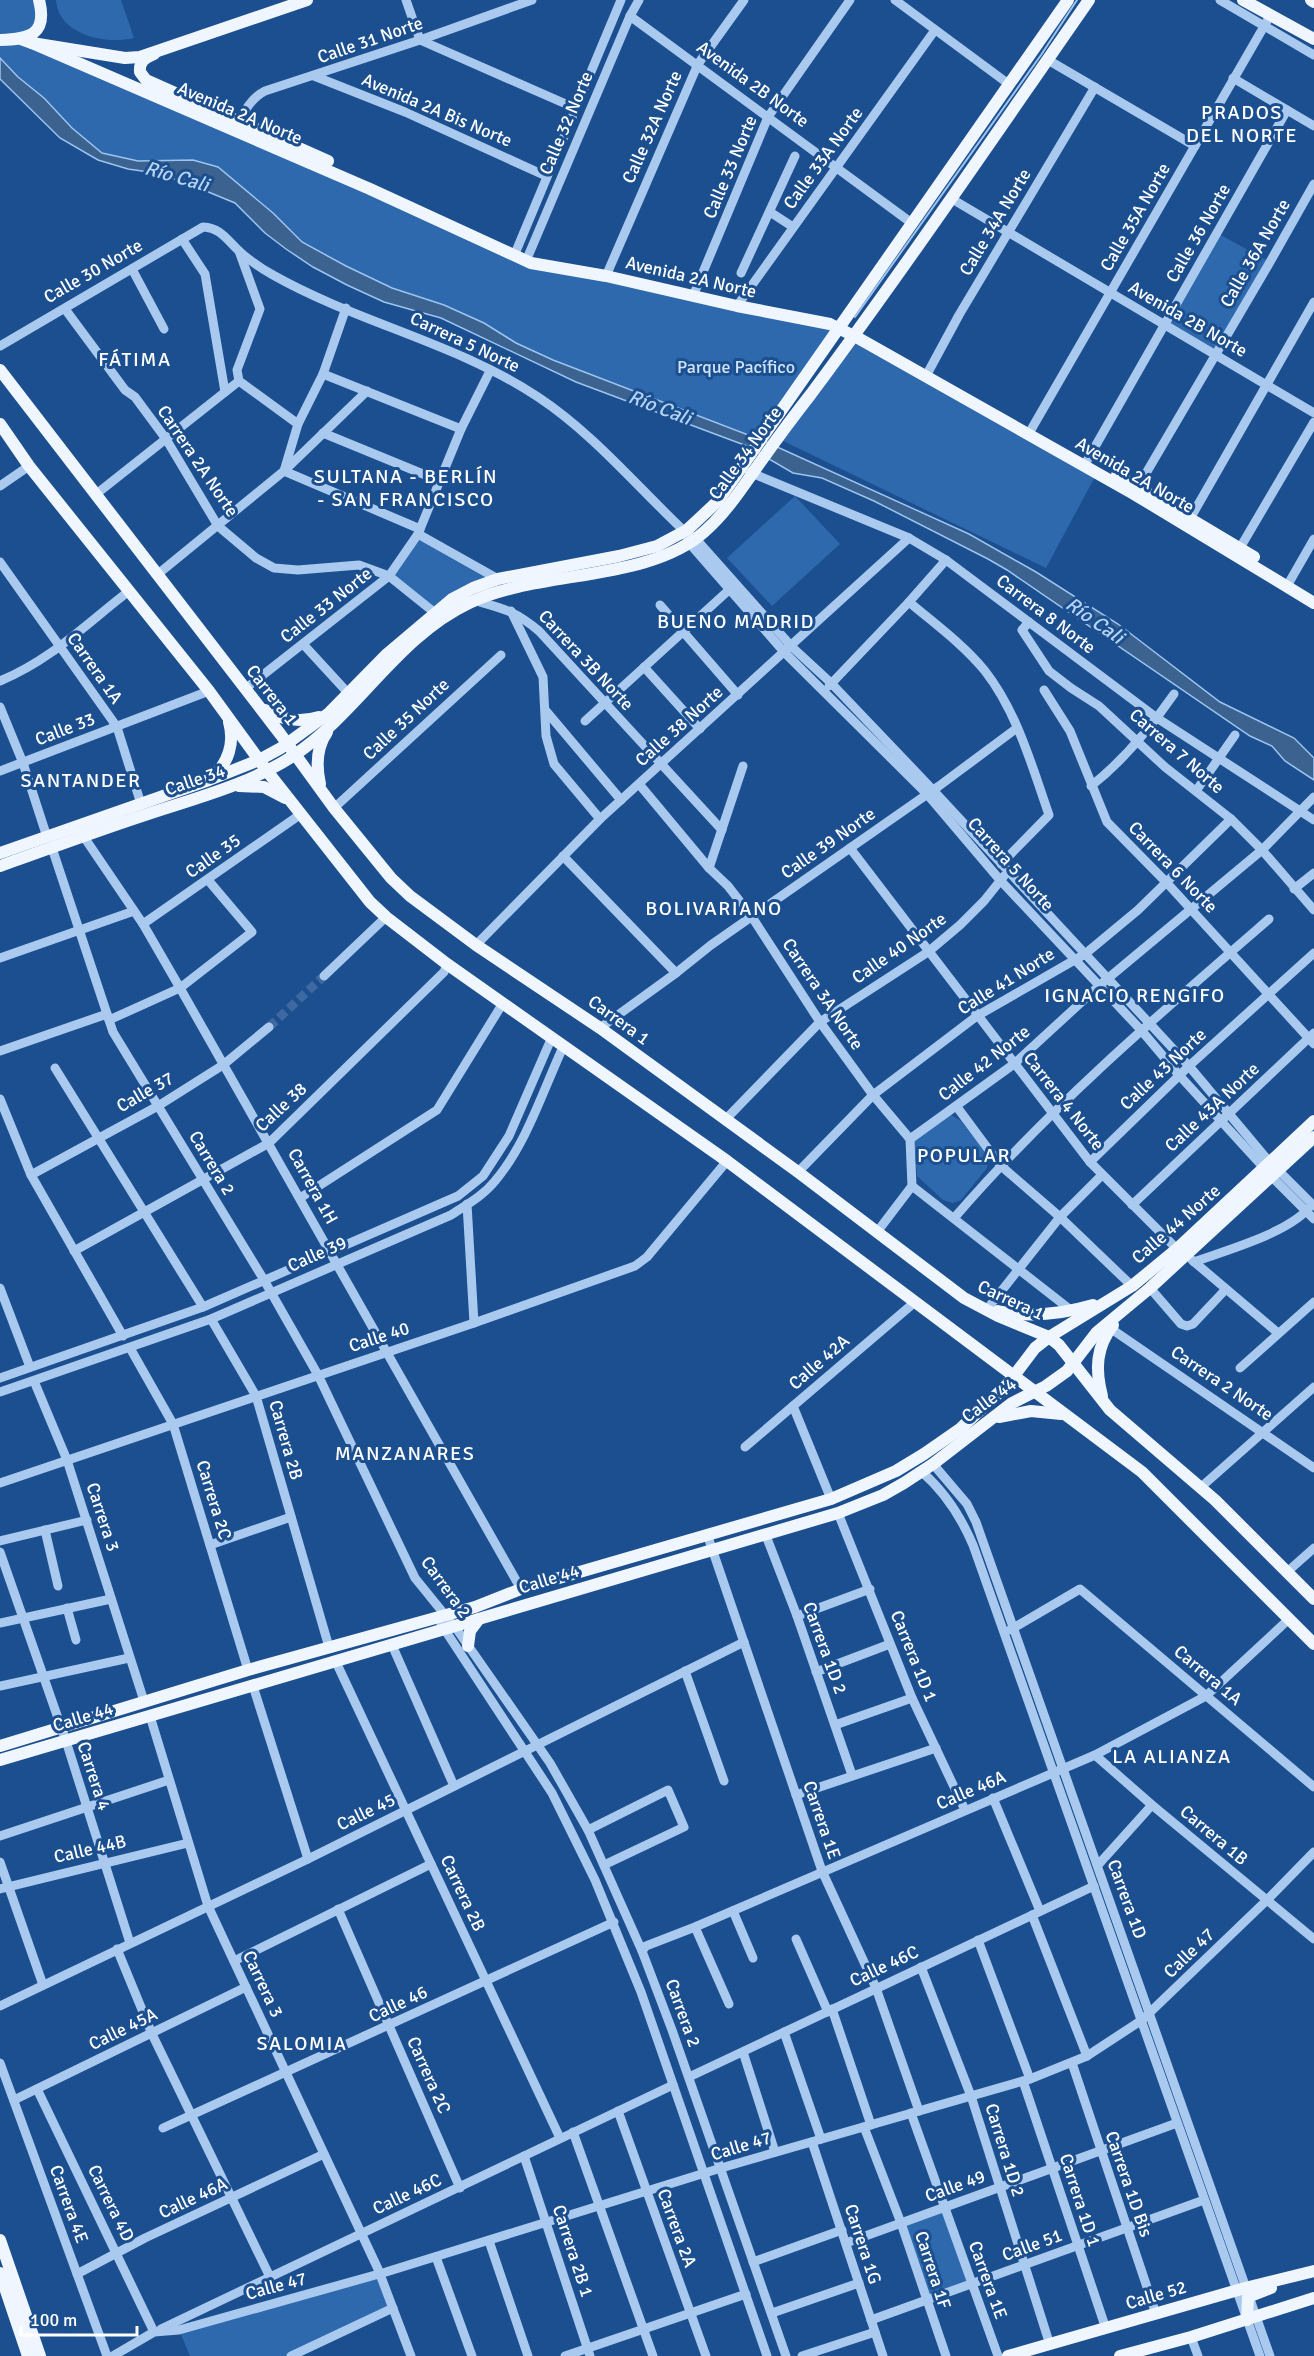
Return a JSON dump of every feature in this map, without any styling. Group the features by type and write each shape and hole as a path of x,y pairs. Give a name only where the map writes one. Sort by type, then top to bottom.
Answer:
{"main road":[{"path":"26,41 39,27 41,11 39,0"},
{"path":"1,40 26,41 125,58 154,54 307,0"},
{"path":"1059,15 1063,0"},
{"name":"Calle 34 Norte","path":"287,744 329,713 387,654 452,599 498,579 527,579 621,567 666,555 693,542 728,509 766,432 1068,0"},
{"name":"Calle 34 Norte","path":"295,754 331,726 393,660 442,619 473,600 527,579 657,546 685,532 718,501 777,439 952,199 1089,0"},
{"path":"1077,16 1098,0"},
{"path":"1243,0 1268,20 1314,39"},
{"name":"Avenida 2A Norte","path":"26,41 237,126"},
{"name":"Avenida 2A Norte","path":"154,54 141,63 140,72 143,79 237,126 527,258 608,273 739,303 834,318 840,325 1136,490 1289,583 1314,595"},
{"name":"Carrera 1","path":"0,370 255,701 334,808 391,878 410,896 476,945 600,1028 973,1303 1049,1337 1065,1351 1110,1410 1200,1488 1314,1599"},
{"path":"0,424 29,466 209,691 298,811 370,902 386,917 447,964 727,1161 1142,1472 1314,1644"},
{"name":"Avenida 2A Norte","path":"1289,583 1314,603"},
{"path":"255,701 272,714 291,720 304,721 329,713"},
{"path":"209,780 221,769 229,754 232,736 228,718"},
{"path":"326,796 320,784 317,758 324,736 331,726"},
{"name":"Calle 34","path":"0,866 50,842 141,804 259,760 287,744"},
{"name":"Calle 34","path":"0,853 84,837 221,791 267,771 295,754"},
{"path":"221,791 235,786 264,787 276,792 298,811"},
{"name":"Calle 44 Norte","path":"1075,1363 1097,1332 1186,1256 1271,1169 1314,1121"},
{"name":"Calle 44 Norte","path":"1271,1169 1314,1137"},
{"name":"Calle 44 Norte","path":"1049,1337 1119,1293 1186,1256"},
{"path":"973,1303 1026,1315 1072,1311 1119,1293"},
{"path":"1110,1410 1102,1396 1097,1365 1101,1344 1125,1308"},
{"name":"Calle 44","path":"0,1746 248,1670 440,1616 521,1589 831,1499 873,1482 924,1454 960,1428 1007,1385 1035,1348 1049,1337"},
{"name":"Calle 44","path":"0,1760 336,1662 712,1548 838,1513 883,1495 922,1472 1012,1403 1046,1386 1075,1363"},
{"path":"989,1421 1010,1414 1031,1411 1064,1414"},
{"path":"468,1646 470,1631 478,1619"},
{"path":"295,1657 299,1672"},
{"path":"0,2240 39,2356"},
{"name":"Calle 52","path":"1008,2356 1314,2271"},
{"path":"0,2273 28,2356"},
{"path":"1243,2292 1251,2318"},
{"path":"1127,2355 1314,2298"}],"street":[{"path":"406,0 420,40 575,108"},
{"name":"Calle 31 Norte","path":"237,126 256,95 532,0"},
{"name":"Calle 32 Norte","path":"515,252 621,0"},
{"name":"Calle 32 Norte","path":"527,258 630,16 639,0"},
{"name":"Calle 32A Norte","path":"608,273 698,64 744,0"},
{"name":"Calle 33 Norte","path":"695,292 768,117 850,0"},
{"path":"895,0 1010,85"},
{"path":"1220,0 1268,20 1314,55"},
{"name":"Avenida 2B Norte","path":"630,16 913,224"},
{"name":"Calle 35A Norte","path":"1030,431 1268,20"},
{"name":"Calle 33A Norte","path":"739,303 935,30"},
{"path":"1048,60 1195,146"},
{"name":"Avenida 2A Bis Norte","path":"314,76 405,112 546,176"},
{"path":"1233,78 1314,126"},
{"name":"Calle 34A Norte","path":"928,373 1007,234 1095,87"},
{"name":"Calle 36 Norte","path":"1086,462 1287,110"},
{"path":"741,273 795,156"},
{"name":"Calle 36A Norte","path":"1136,490 1314,184"},
{"name":"Avenida 2B Norte","path":"952,199 1007,234 1165,324 1314,413"},
{"path":"770,212 794,227"},
{"name":"Calle 30 Norte","path":"0,346 203,227"},
{"name":"Carrera 5 Norte","path":"203,227 214,227 239,251 272,275 346,309 437,345 538,397 569,419 685,532 730,589 788,650 831,683 930,792 1000,880 1074,958 1144,1027 1189,1066 1226,1117 1271,1169 1311,1206 1314,1219"},
{"path":"182,239 205,274 225,392"},
{"path":"239,251 260,309 237,370 239,381 298,424"},
{"path":"132,269 164,329"},
{"path":"1188,521 1314,302"},
{"name":"Carrera 2A Norte","path":"65,309 125,390 135,397 166,438 218,526 256,558 274,568 298,570 359,565 389,576 435,613"},
{"path":"284,471 298,424 322,374 346,309"},
{"name":"Calle 33 Norte","path":"245,689 389,576 419,532 461,429 490,371"},
{"path":"322,374 461,429"},
{"path":"95,495 239,381"},
{"path":"158,574 284,471 367,391"},
{"path":"1238,551 1314,422"},
{"path":"323,433 440,481"},
{"path":"0,486 29,466"},
{"name":"Carrera 8 Norte","path":"749,467 909,538 946,560 1157,718 1314,820"},
{"path":"284,471 419,532 498,579"},
{"name":"Calle 38 Norte","path":"476,945 600,819 909,538"},
{"path":"1289,583 1314,539"},
{"name":"Carrera 5 Norte","path":"693,542 824,691 930,792 1009,872 1108,979 1179,1075 1226,1117"},
{"path":"824,691 946,560"},
{"name":"Carrera 1A","path":"0,562 117,728 141,804"},
{"path":"0,582 10,576"},
{"path":"585,721 730,589"},
{"path":"0,681 36,664 129,591"},
{"name":"Carrera 3B Norte","path":"473,600 511,611 539,631 722,830"},
{"path":"909,602 983,670 1002,695 1017,728 1049,814 1001,864"},
{"path":"660,605 738,695"},
{"path":"511,611 543,677 546,736 554,764 600,819"},
{"name":"Carrera 7 Norte","path":"1029,622 1022,630 1049,671 1099,706 1165,767 1231,819 1262,850 1314,910"},
{"path":"303,644 348,693"},
{"name":"Calle 35 Norte","path":"334,808 501,655"},
{"path":"644,667 700,729"},
{"name":"Carrera 6 Norte","path":"1044,690 1070,731 1107,822 1167,882 1312,1038"},
{"name":"Calle 33","path":"0,771 209,691"},
{"path":"1091,786 1109,772 1138,740 1174,694"},
{"name":"Carrera 2","path":"0,707 23,763 113,1032 264,1280 318,1375 415,1578 449,1628 513,1736 552,1793 596,1880 614,1922 673,2085 767,2356"},
{"path":"546,711 621,800"},
{"name":"Calle 39 Norte","path":"600,1028 1017,728"},
{"path":"1196,791 1235,735"},
{"path":"709,868 743,766"},
{"name":"Carrera 3A Norte","path":"639,784 752,917 820,1022 873,1095 910,1140"},
{"name":"Calle 42 Norte","path":"910,1140 1014,1064 1100,985 1262,850 1314,797"},
{"name":"Calle 35","path":"143,924 208,880 298,811"},
{"name":"Calle 41 Norte","path":"798,1172 873,1095 977,1016 1074,958 1085,954 1167,882 1231,819"},
{"name":"Carrera 1H","path":"84,837 143,924 521,1589"},
{"name":"Carrera 4 Norte","path":"850,848 1090,1162 1186,1256 1278,1334"},
{"path":"563,856 676,973"},
{"name":"Calle 40 Norte","path":"725,1120 820,1022 928,952 960,925 1009,872"},
{"path":"1294,888 1314,873"},
{"path":"0,1051 108,1017 180,988 252,932 208,880"},
{"path":"0,958 134,911"},
{"path":"324,976 386,917"},
{"path":"954,1217 1000,1165 1052,1113 1144,1027 1269,919"},
{"name":"Calle 43 Norte","path":"1090,1162 1179,1075 1314,953"},
{"name":"Calle 38","path":"75,1251 269,1143 444,972 447,964"},
{"path":"300,1198 437,1110 503,1003"},
{"name":"Calle 37","path":"31,1175 158,1106 223,1065 269,1027"},
{"name":"Calle 39","path":"0,1378 202,1307 458,1196 483,1176 509,1136 552,1037"},
{"name":"Calle 43A Norte","path":"1132,1204 1312,1038"},
{"name":"Calle 39","path":"0,1392 211,1319 451,1215 495,1182 520,1142 564,1045"},
{"path":"55,1068 202,1307"},
{"path":"0,1099 31,1175 123,1336"},
{"path":"957,1107 1000,1165 1060,1217 1132,1286"},
{"path":"509,1136 520,1142"},
{"path":"877,1232 912,1186 910,1140"},
{"name":"Calle 40","path":"0,1483 474,1323 635,1266 647,1257 727,1161"},
{"path":"988,1308 1060,1217 1102,1175"},
{"path":"912,1186 1072,1311"},
{"path":"467,1204 474,1323"},
{"path":"1186,1256 1281,1228 1311,1206"},
{"path":"0,1288 30,1367"},
{"path":"1150,1288 1181,1324 1187,1326 1193,1323 1226,1289"},
{"name":"Calle 42A","path":"745,1447 915,1302"},
{"path":"1240,1368 1314,1302"},
{"name":"Carrera 2B","path":"211,1319 256,1396 329,1647"},
{"name":"Carrera 2 Norte","path":"1110,1328 1264,1431 1314,1468"},
{"name":"Carrera 2C","path":"130,1348 173,1424 248,1670"},
{"name":"Carrera 3","path":"34,1381 68,1460 144,1701"},
{"path":"1200,1488 1314,1387"},
{"path":"793,1406 831,1499"},
{"name":"Carrera 1D","path":"933,1464 967,1504 976,1522 1150,2013 1243,2292"},
{"name":"Carrera 1D","path":"922,1472 938,1487 956,1511 973,1545 1204,2200 1243,2292"},
{"path":"956,1511 967,1504"},
{"name":"Carrera 1D 1","path":"838,1513 912,1698 965,1810"},
{"path":"210,1545 291,1517"},
{"path":"0,1541 87,1520"},
{"path":"45,1530 58,1586"},
{"name":"Carrera 1D 2","path":"765,1533 797,1616 852,1775"},
{"name":"Carrera 1E","path":"707,1534 822,1871 876,1988 944,2208 998,2356"},
{"path":"1287,1572 1314,1548"},
{"name":"Carrera 4","path":"0,1552 66,1741 130,1943"},
{"path":"797,1616 870,1589"},
{"name":"Carrera 1A","path":"1014,1628 1080,1589 1314,1787"},
{"path":"0,1623 111,1599"},
{"path":"68,1608 76,1640"},
{"name":"Calle 46A","path":"642,1951 646,1946 696,1927 1095,1755 1206,1696 1289,1619"},
{"name":"Carrera 2","path":"449,1628 468,1646 550,1762 588,1830 642,1951 689,2077 786,2356"},
{"path":"1005,1633 1014,1628"},
{"name":"Calle 45","path":"0,2006 308,1859 744,1642"},
{"path":"816,1672 890,1644"},
{"path":"392,1645 454,1786"},
{"path":"0,1686 129,1658"},
{"name":"Carrera 2B","path":"336,1662 560,2138"},
{"path":"685,1671 724,1781"},
{"path":"253,1686 308,1859"},
{"path":"835,1725 912,1698"},
{"name":"Carrera 3","path":"150,1716 208,1906 380,2274 411,2356"},
{"path":"508,1759 513,1748 513,1736"},
{"path":"550,1762 548,1749 551,1738"},
{"path":"796,1795 936,1748"},
{"name":"Carrera 1B","path":"1095,1755 1314,1939"},
{"path":"0,1836 169,1780"},
{"path":"588,1830 668,1790 684,1827 604,1865"},
{"path":"993,1798 1087,2056"},
{"path":"1098,1865 1152,1805"},
{"name":"Calle 44B","path":"4,1887 188,1843"},
{"name":"Calle 47","path":"113,2356 153,2332 179,2330 380,2274 705,2175 721,2168 1027,2080 1072,2064 1150,2013 1314,1852"},
{"path":"0,1862 4,1887 43,1985"},
{"path":"234,1961 431,1864"},
{"name":"Calle 46C","path":"689,2077 1094,1886"},
{"name":"Carrera 2C","path":"339,1909 460,2188"},
{"path":"733,1911 753,1958"},
{"name":"Calle 46","path":"162,2128 614,1922"},
{"path":"696,1927 729,2004"},
{"name":"Carrera 1F","path":"796,1939 830,2010 945,2356"},
{"name":"Carrera 1D 1","path":"978,1940 1027,2080 1052,2169 1106,2329"},
{"path":"117,1949 152,2034 193,2114 270,2277"},
{"name":"Carrera 1D 2","path":"921,1967 971,2096 1050,2344"},
{"name":"Calle 45A","path":"14,2100 246,1987"},
{"name":"Carrera 1G","path":"784,2032 842,2230 883,2356"},
{"path":"743,2052 775,2152"},
{"name":"Carrera 4E","path":"0,2063 107,2356"},
{"name":"Carrera 1D Bis","path":"1072,2064 1156,2314"},
{"name":"Calle 46C","path":"153,2332 673,2085"},
{"name":"Carrera 4D","path":"38,2089 153,2332"},
{"name":"Carrera 2A","path":"618,2111 706,2356"},
{"name":"Calle 49","path":"846,2243 1177,2123"},
{"path":"573,2132 653,2356"},
{"name":"Calle 46A","path":"77,2274 324,2154"},
{"name":"Carrera 2B 1","path":"524,2156 589,2352"},
{"name":"Calle 51","path":"871,2320 1204,2200"},
{"path":"753,2262 842,2230"},
{"path":"489,2241 528,2356"},
{"path":"436,2257 472,2356"},
{"path":"772,2313 859,2283"},
{"path":"565,2356 589,2352 644,2329 746,2294"},
{"path":"291,2356 393,2308"},
{"path":"1251,2318 1260,2356"},
{"path":"1251,2318 1270,2356"},
{"path":"802,2356 875,2331"},
{"path":"1191,2337 1198,2356"}],"green space":[{"name":"Parque Pacífico","path":"0,0 39,0 30,36 531,263 838,328 760,440 553,360 516,343 484,323 444,305 392,288 302,243 273,213 218,167 193,160 138,161 102,153 72,128 44,98 18,77 0,58"},
{"path":"56,0 121,0 134,38 110,40 85,35 65,22"},
{"path":"1217,233 1270,262 1215,354 1165,324"},
{"path":"854,336 1097,473 1046,568 777,438"},
{"path":"795,496 840,544 772,606 727,558"},
{"path":"418,534 498,579 435,613 389,576"},
{"path":"951,1115 961,1121 988,1158 987,1168 961,1200 953,1203 943,1200 917,1176 914,1140 946,1116"},
{"path":"944,2208 971,2283 926,2300 901,2223"},
{"path":"380,2274 393,2308 291,2356 190,2356 179,2330"}],"water":[{"name":"Río Cali","path":"0,58 18,77 44,98 72,128 102,153 138,161 193,160 218,167 273,213 302,242 346,266 392,288 444,305 484,323 516,343 553,360 764,441 969,534 1036,572 1118,624 1220,702 1294,738 1314,758 1314,780 1285,761 1272,746 1250,736 988,559 874,501 822,478 793,473 747,446 576,382 441,318 384,302 347,285 286,249 265,233 235,203 156,173 128,169 98,160 60,138 0,79"}],"waterway":[{"path":"855,317 1041,55 1077,0"}],"tunnel":[{"path":"269,1027 324,976"}],"district":[{"name":"PRADOS DEL NORTE","path":"1242,124"},
{"name":"FÁTIMA","path":"135,359"},
{"name":"SULTANA - BERLÍN - SAN FRANCISCO","path":"406,488"},
{"name":"BUENO MADRID","path":"736,621"},
{"name":"SANTANDER","path":"81,780"},
{"name":"BOLIVARIANO","path":"714,908"},
{"name":"IGNACIO RENGIFO","path":"1135,995"},
{"name":"POPULAR","path":"964,1155"},
{"name":"MANZANARES","path":"405,1453"},
{"name":"LA ALIANZA","path":"1172,1756"},
{"name":"SALOMIA","path":"302,2043"}]}
